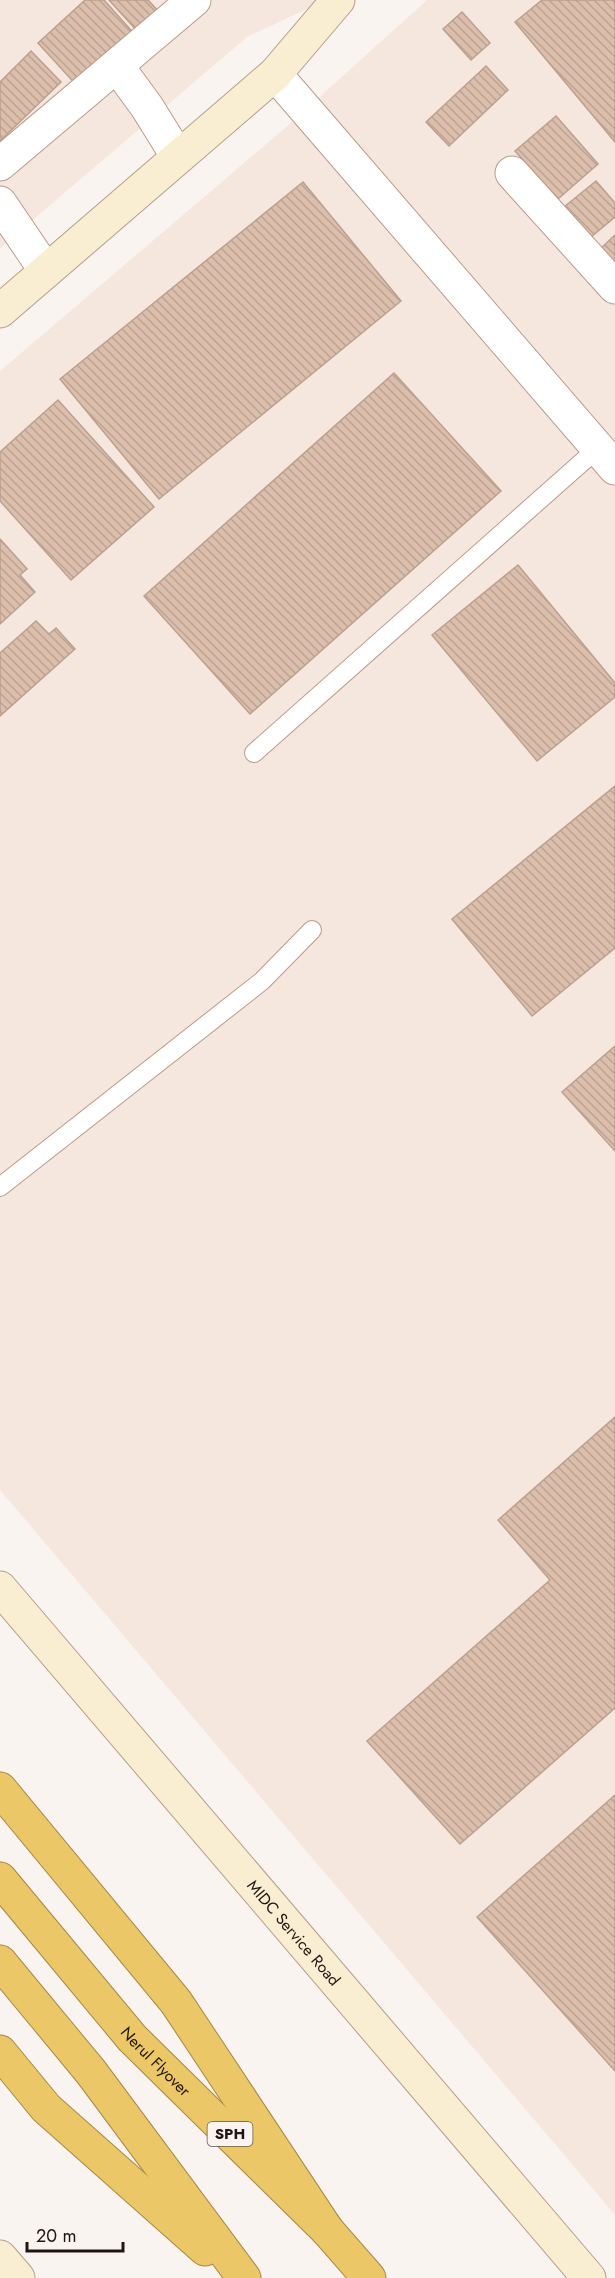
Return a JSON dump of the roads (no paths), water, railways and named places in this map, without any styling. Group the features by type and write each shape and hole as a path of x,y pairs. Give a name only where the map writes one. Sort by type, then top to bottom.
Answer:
{"highway":[{"path":"0,1789 176,2002 327,2230"},
{"name":"Nerul Flyover","path":"0,1879 132,2038 327,2230"},
{"path":"0,1962 91,2072 244,2278"},
{"path":"0,2052 46,2108 238,2278"},
{"name":"SPH","path":"327,2230 369,2278"}],"street":[{"path":"0,164 194,0"},
{"path":"0,310 275,74 338,0"},
{"path":"117,66 147,107 178,157"},
{"path":"275,74 609,451"},
{"path":"512,173 615,287"},
{"path":"0,203 46,271"},
{"name":"MIDC Service Road","path":"0,1588 589,2278"},
{"path":"0,2257 18,2278"}],"lane":[{"path":"254,753 609,451"},
{"path":"0,1187 262,981 312,930"}]}
